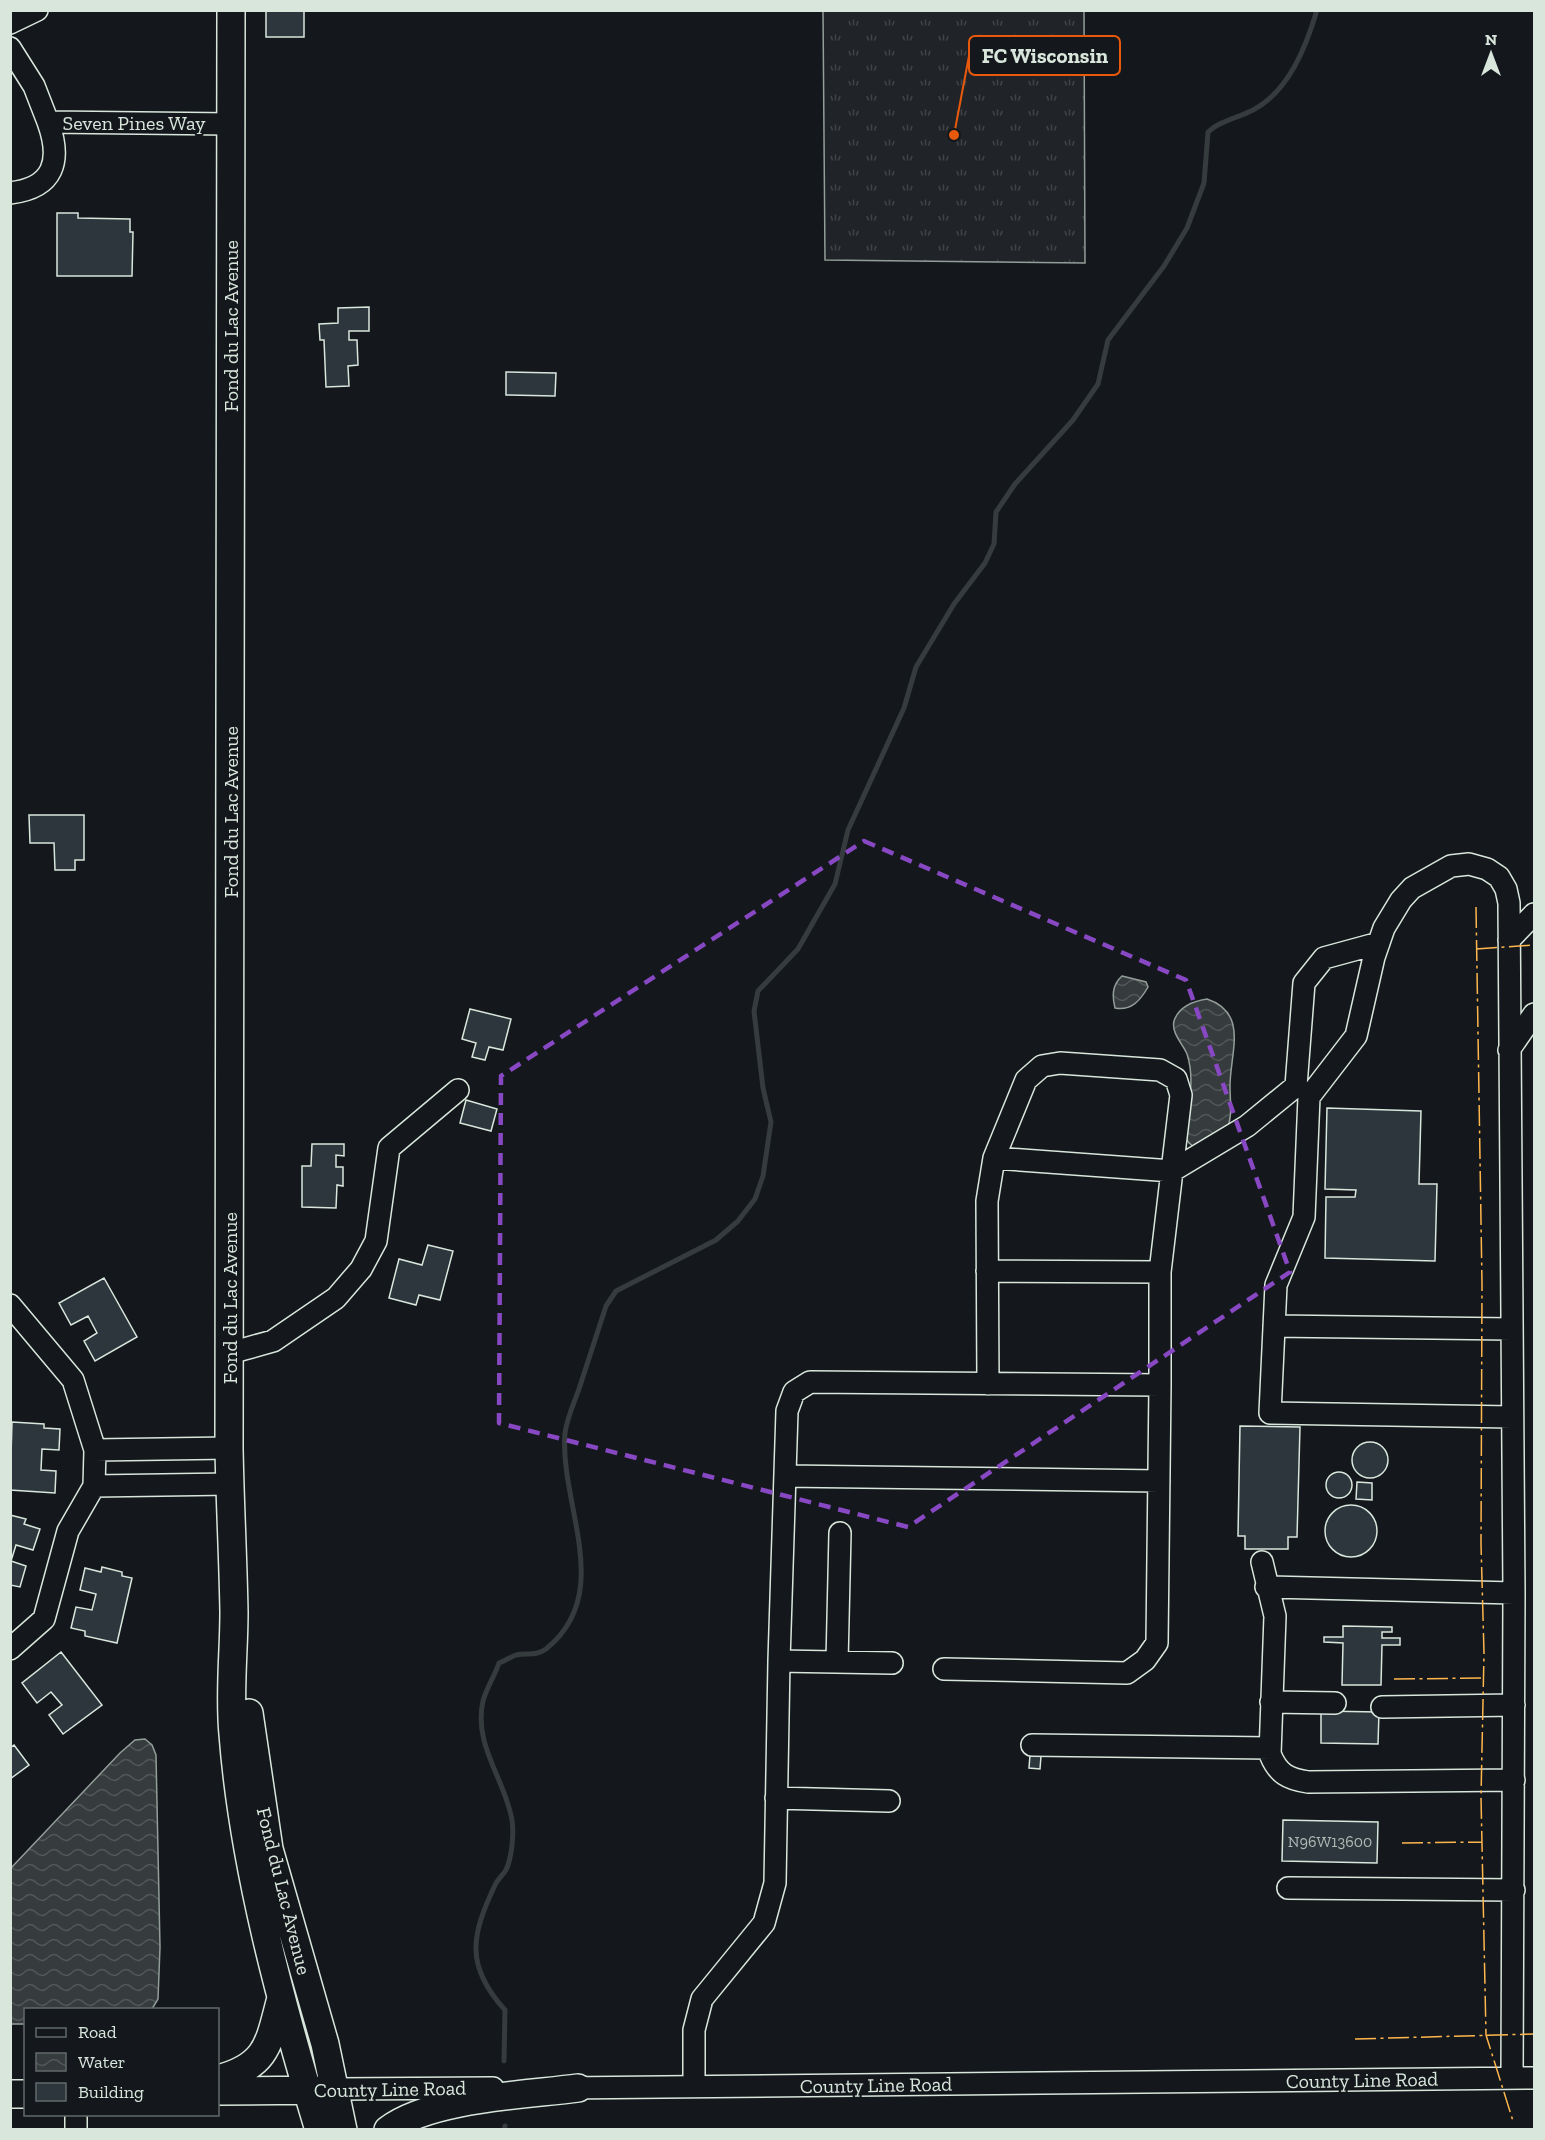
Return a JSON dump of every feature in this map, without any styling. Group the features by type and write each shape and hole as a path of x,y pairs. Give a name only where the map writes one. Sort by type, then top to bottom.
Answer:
{"main road":[{"name":"Fond du Lac Avenue","path":"231,10 230,1484 234,1614 231,1697 237,1778 249,1855 282,1994 319,2130"},
{"name":"Fond du Lac Avenue","path":"234,1614 269,1849 325,2044 343,2130"},
{"path":"219,2079 251,2067 263,2054 270,2041 282,1994"},
{"path":"388,2130 402,2119 442,2107 578,2088"},
{"name":"County Line Road","path":"219,2091 336,2089"}],"street":[{"path":"10,23 37,10"},
{"name":"Seven Pines Way","path":"10,48 34,86 48,122 231,124"},
{"path":"10,193 37,188 49,176 55,160 55,140 48,122"},
{"path":"1512,1417 1270,1413 1276,1285 1304,1217 1309,1097 1356,1036 1379,943 1393,913 1412,888 1450,866 1469,864 1487,869 1499,878 1506,889 1509,940 1514,1593 1512,2078"},
{"path":"1509,940 1534,914"},
{"path":"994,1158 1172,1171 1247,1126 1296,1086 1304,983 1324,958 1379,943"},
{"path":"1509,1050 1534,1014"},
{"path":"944,1669 1127,1673 1145,1660 1156,1643 1160,1272 1181,1095 1176,1079 1160,1070 1060,1063 1042,1066 1026,1080 994,1158 987,1201 988,1384"},
{"path":"230,1353 273,1341 336,1298 361,1269 376,1241 389,1148 458,1090"},
{"path":"987,1271 1160,1272"},
{"path":"10,1305 73,1380 95,1450 94,1485 68,1532 44,1619 10,1649"},
{"path":"1274,1326 1511,1329"},
{"path":"694,2086 694,2030 702,2000 764,1923 775,1883 787,1411 794,1392 810,1382 1160,1385"},
{"path":"95,1450 230,1448"},
{"path":"785,1476 1159,1481"},
{"path":"94,1485 230,1484"},
{"path":"837,1662 840,1533"},
{"path":"1262,1562 1266,1587 1274,1606 1275,1616 1270,1748 1275,1767 1289,1779 1308,1782 1514,1780"},
{"path":"1266,1587 1514,1593"},
{"path":"779,1661 892,1663"},
{"path":"1271,1702 1335,1703"},
{"path":"1382,1707 1514,1705"},
{"path":"1032,1744 1270,1748"},
{"path":"776,1798 889,1801"},
{"path":"1288,1888 1514,1890"},
{"name":"County Line Road","path":"336,2089 1534,2078"}],"highlighted area":[{"path":"864,841 1186,980 1290,1272 908,1527 499,1423 501,1076"}],"green space":[{"path":"823,11 1084,11 1085,263 825,260"}],"water":[{"path":"1122,976 1146,982 1148,987 1134,1004 1121,1009 1115,1008 1113,999 1116,983"},
{"path":"1207,999 1220,1005 1228,1014 1233,1024 1234,1048 1228,1126 1221,1137 1200,1151 1190,1144 1183,1129 1191,1072 1187,1054 1176,1034 1174,1021 1183,1008"},
{"path":"145,1739 152,1745 156,1755 160,1947 158,1999 153,2008 24,2008 24,2024 11,2024 11,1868 135,1740"}],"building":[{"path":"266,10 304,10 304,37 266,37"},
{"path":"57,213 78,213 78,218 130,219 130,232 133,232 132,276 57,276"},
{"path":"369,307 369,331 349,331 349,340 357,340 358,365 348,366 349,386 326,387 324,340 320,340 319,324 338,323 338,308"},
{"path":"506,372 556,373 555,396 506,395"},
{"path":"29,815 84,815 84,860 75,860 75,870 55,870 54,843 30,843"},
{"path":"470,1009 511,1019 503,1050 489,1047 485,1060 472,1057 476,1043 462,1039"},
{"path":"466,1100 497,1109 491,1131 460,1123"},
{"path":"1327,1108 1421,1111 1419,1184 1437,1184 1435,1261 1325,1258 1326,1197 1355,1197 1356,1190 1325,1189"},
{"path":"312,1144 344,1144 344,1156 336,1155 336,1167 343,1167 343,1186 337,1185 336,1208 302,1207 302,1166 311,1166"},
{"path":"428,1245 453,1251 440,1300 419,1295 416,1305 389,1298 399,1259 422,1265"},
{"path":"104,1278 137,1337 95,1361 84,1341 97,1333 88,1316 71,1325 59,1303"},
{"path":"12,1422 44,1424 44,1428 60,1429 59,1450 42,1449 41,1470 56,1471 55,1493 10,1490"},
{"path":"1240,1426 1300,1427 1297,1537 1288,1537 1288,1549 1245,1549 1245,1536 1238,1536"},
{"path":"1370,1442 1382,1448 1388,1460 1382,1472 1370,1478 1358,1472 1352,1460 1358,1448"},
{"path":"1339,1472 1348,1476 1352,1485 1348,1494 1339,1498 1330,1494 1326,1485 1330,1476"},
{"path":"1357,1482 1372,1483 1372,1500 1356,1499"},
{"path":"1346,1505 1356,1505 1365,1509 1373,1517 1377,1531 1373,1545 1365,1553 1356,1557 1346,1557 1337,1553 1329,1545 1325,1536 1325,1526 1329,1517 1337,1509"},
{"path":"10,1515 26,1519 24,1524 40,1529 33,1550 16,1545 11,1561 26,1566 20,1587 10,1585"},
{"path":"102,1567 122,1572 122,1576 132,1578 117,1643 85,1636 85,1631 71,1628 76,1607 92,1610 96,1594 80,1590 85,1568 101,1572"},
{"path":"1343,1626 1392,1627 1392,1632 1382,1632 1382,1638 1400,1638 1400,1645 1382,1645 1381,1685 1342,1685 1343,1643 1324,1642 1324,1637 1343,1637"},
{"path":"61,1652 102,1705 63,1734 49,1715 62,1705 51,1692 37,1703 22,1683"},
{"path":"1321,1711 1379,1712 1378,1744 1321,1743"},
{"path":"14,1745 29,1765 10,1779 10,1748"},
{"path":"1030,1755 1041,1756 1040,1769 1029,1768"},
{"path":"1283,1820 1378,1822 1377,1863 1282,1861"}],"waterway":[{"path":"504,2061 505,2010 483,1979 476,1950 477,1935 487,1903 510,1859 513,1826 508,1805 482,1732 483,1701 499,1663 516,1655 535,1654 546,1649 567,1627 578,1602 581,1575 580,1547 565,1460 565,1433 606,1306 616,1291 716,1240 738,1221 755,1199 763,1176 771,1122 763,1088 754,1011 758,991 798,949 835,884 848,830 904,708 916,667 954,604 985,563 994,544 996,512 1015,484 1073,420 1098,384 1108,340 1164,266 1187,228 1204,183 1208,132 1223,122 1253,110 1277,92 1301,53 1317,10"},
{"path":"504,2130 505,2126"}],"power":[{"path":"1476,907 1482,1284 1481,1544 1484,1653 1481,1797 1486,2035 1513,2121"},
{"path":"1476,949 1534,945"},
{"path":"1394,1679 1482,1678"},
{"path":"1402,1843 1482,1842"},
{"path":"1355,2039 1534,2034"}],"place":[{"name":"FC Wisconsin","path":"954,135"}]}
